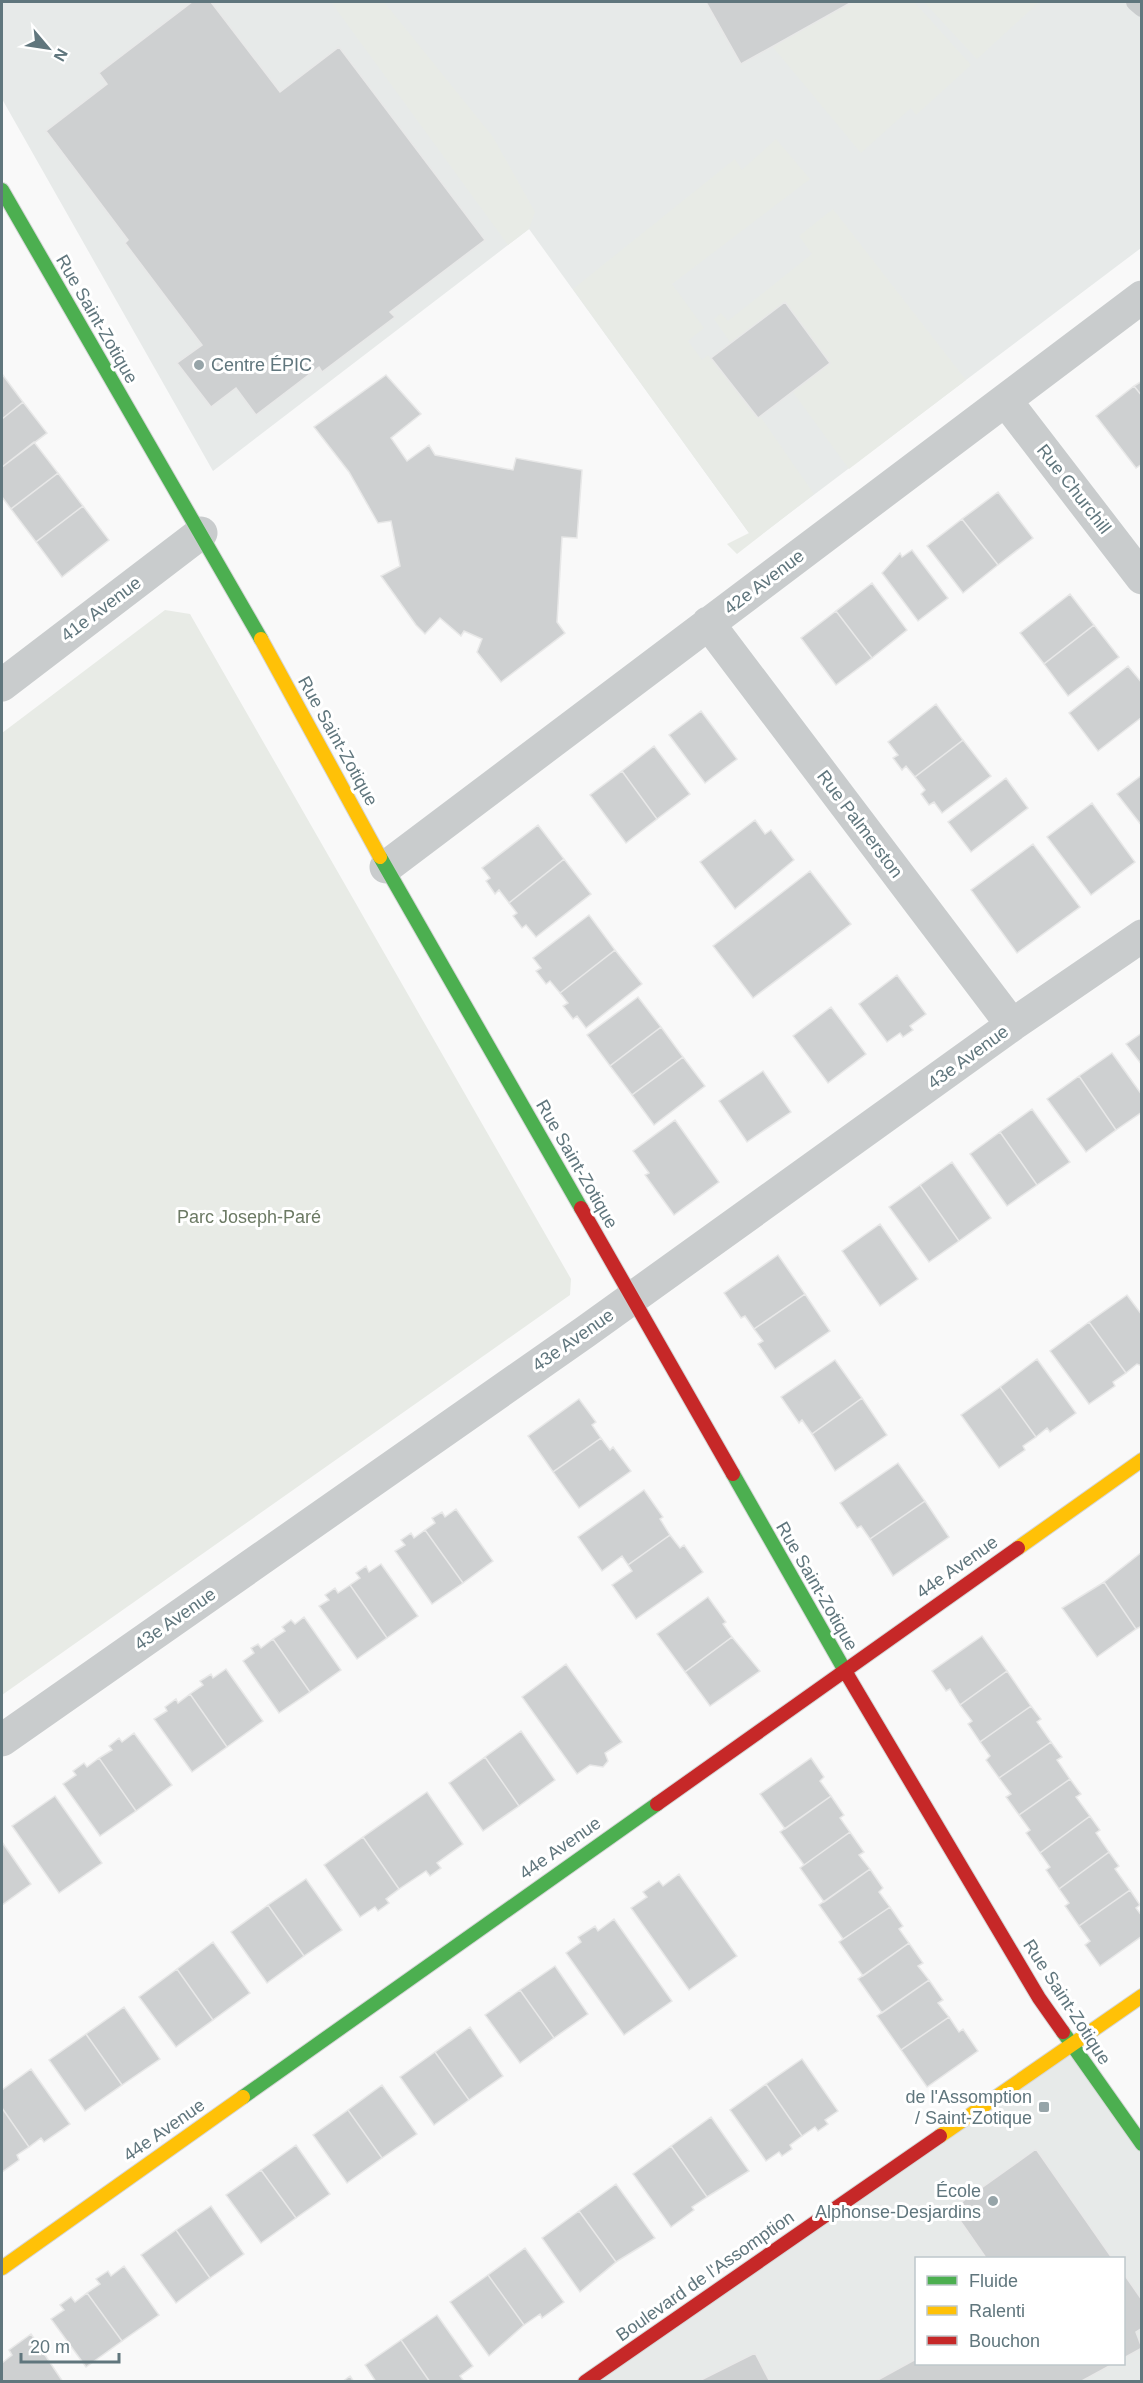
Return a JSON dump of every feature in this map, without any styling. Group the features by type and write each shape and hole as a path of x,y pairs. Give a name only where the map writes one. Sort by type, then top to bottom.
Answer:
{"street":[{"name":"Rue Saint-Zotique","path":"5,206 201,533 386,867 844,1669 1039,1998 1142,2144"},
{"name":"42e Avenue","path":"386,867 1142,297"},
{"name":"Rue Churchill","path":"1006,401 1142,578"},
{"name":"41e Avenue","path":"2,685 201,533"},
{"name":"Rue Palmerston","path":"708,623 1012,1025"},
{"name":"43e Avenue","path":"2,1740 632,1298 1012,1025 1142,936"},
{"name":"44e Avenue","path":"2,2268 844,1669 1142,1460"},
{"name":"Boulevard de l'Assomption","path":"585,2382 1142,1996"}],"lane":[{"path":"1135,2 1142,8"}],"shaded area":[{"path":"2,2 1141,2 1141,248 754,540 529,229 213,471 2,99"},
{"name":"École Alphonse-Desjardins","path":"1072,2045 1141,2144 1141,2381 585,2382"}],"green space":[{"path":"331,2 384,2 493,137 535,212 529,229 508,245"},
{"path":"852,2 914,2 971,65 916,115 911,108 861,153 772,46"},
{"path":"924,2 1039,2 977,59"},
{"path":"776,139 810,179 672,284 704,328 688,341 702,360 708,355 758,418 760,416 814,494 737,554 727,544 749,533 573,289 735,159 742,170"},
{"path":"833,209 966,380 849,469 793,392 830,363 731,343 714,319 721,313 728,321 812,254 799,236"},
{"name":"Parc Joseph-Paré","path":"165,610 190,614 571,1279 570,1295 2,1695 2,733"}],"building":[{"path":"192,2 211,2 280,92 339,47 485,240 390,312 395,317 322,372 319,367 256,415 236,388 211,407 177,363 202,345 125,243 128,240 46,131 107,84 99,73"},
{"path":"706,2 852,2 741,64"},
{"path":"785,302 830,363 758,418 711,358"},
{"path":"2,374 23,402 2,419"},
{"path":"386,375 421,414 391,438 407,461 429,445 435,455 513,470 516,458 582,470 577,538 562,537 557,622 565,633 501,682 477,652 482,639 464,631 461,636 440,618 425,634 416,625 381,576 400,566 391,521 378,523 349,472 314,427"},
{"path":"1142,381 1142,396 1134,386"},
{"path":"1134,386 1142,396 1142,464 1136,468 1096,416"},
{"path":"23,402 47,433 2,467 2,419"},
{"path":"34,442 58,473 11,509 2,497 2,467"},
{"path":"58,473 83,506 36,542 11,509"},
{"path":"998,492 1033,538 998,565 962,519"},
{"path":"83,506 109,540 62,577 36,542"},
{"path":"962,519 998,565 963,593 927,546"},
{"path":"912,550 948,598 918,621 882,573 900,553 902,557"},
{"path":"872,583 907,630 872,658 836,611"},
{"path":"1070,594 1094,625 1044,664 1020,633"},
{"path":"836,611 872,658 836,685 801,638"},
{"path":"1094,625 1119,657 1068,696 1044,664"},
{"path":"1128,666 1142,683 1142,717 1098,751 1069,713"},
{"path":"936,704 963,740 915,777 906,766 902,770 893,758 898,755 888,742"},
{"path":"701,711 737,759 705,783 669,735"},
{"path":"963,740 991,776 942,813 934,802 929,805 921,794 925,790 915,777"},
{"path":"654,746 690,794 657,819 622,771"},
{"path":"622,771 657,819 626,843 590,795"},
{"path":"1142,775 1142,826 1117,794"},
{"path":"1006,778 1028,808 971,852 948,822"},
{"path":"1092,803 1135,862 1091,895 1047,837"},
{"path":"755,820 765,834 771,830 794,860 735,909 700,862"},
{"path":"538,825 564,859 509,903 499,890 495,894 486,881 490,878 482,868"},
{"path":"1033,844 1080,907 1017,953 971,890"},
{"path":"564,859 591,894 536,937 526,925 522,928 513,916 517,913 509,903"},
{"path":"810,871 851,924 753,998 713,946"},
{"path":"589,915 615,950 560,993 550,981 546,984 536,971 541,968 533,958"},
{"path":"615,950 642,984 586,1028 577,1016 573,1019 563,1006 568,1003 560,993"},
{"path":"897,975 926,1014 910,1026 913,1030 903,1037 900,1033 887,1042 859,1004"},
{"path":"638,997 661,1027 610,1066 587,1035"},
{"path":"831,1007 866,1054 828,1083 793,1036"},
{"path":"661,1027 683,1057 632,1095 610,1066"},
{"path":"1142,1033 1142,1065 1126,1044"},
{"path":"1112,1053 1142,1095 1142,1112 1116,1130 1079,1076"},
{"path":"683,1057 705,1086 654,1125 632,1095"},
{"path":"763,1071 791,1112 747,1142 719,1101"},
{"path":"1079,1076 1116,1130 1086,1152 1047,1099"},
{"path":"1032,1109 1070,1162 1037,1185 1000,1132"},
{"path":"675,1120 719,1182 674,1215 645,1175 649,1173 633,1151"},
{"path":"1000,1132 1037,1185 1007,1206 970,1154"},
{"path":"952,1162 991,1218 959,1241 920,1185"},
{"path":"920,1185 959,1241 929,1262 889,1207"},
{"path":"880,1224 918,1279 880,1306 842,1251"},
{"path":"778,1255 805,1294 754,1329 745,1316 741,1318 724,1293"},
{"path":"805,1294 830,1331 775,1369 758,1344 763,1341 754,1329"},
{"path":"1127,1295 1142,1315 1142,1366 1137,1364 1126,1373 1089,1322"},
{"path":"1089,1322 1126,1373 1113,1382 1115,1386 1089,1404 1050,1351"},
{"path":"1037,1359 1076,1413 1050,1432 1047,1428 1036,1437 1000,1387"},
{"path":"835,1360 862,1398 812,1434 802,1420 799,1423 781,1397"},
{"path":"1000,1387 1036,1437 1023,1446 1025,1450 999,1468 961,1415"},
{"path":"862,1398 887,1435 835,1471 812,1434"},
{"path":"579,1399 596,1422 592,1425 601,1438 553,1472 528,1436"},
{"path":"601,1438 610,1450 613,1447 631,1471 579,1508 553,1472"},
{"path":"898,1463 925,1501 870,1539 861,1526 857,1528 840,1503"},
{"path":"644,1490 663,1517 660,1519 670,1535 628,1565 622,1556 602,1571 578,1537"},
{"path":"925,1501 949,1537 893,1576 870,1539"},
{"path":"456,1509 493,1561 463,1583 425,1530 435,1523 432,1518 442,1512 445,1517"},
{"path":"425,1530 463,1583 432,1604 395,1551 405,1545 401,1540 411,1533 414,1538"},
{"path":"670,1535 680,1548 684,1545 703,1572 636,1619 612,1585 632,1571 628,1565"},
{"path":"1142,1552 1142,1626 1136,1629 1104,1582"},
{"path":"381,1564 418,1616 387,1638 350,1585 360,1578 356,1573 366,1566 369,1572"},
{"path":"1104,1582 1136,1629 1097,1657 1062,1608"},
{"path":"350,1585 387,1638 357,1659 319,1606 329,1600 325,1595 335,1588 338,1593"},
{"path":"708,1597 726,1622 723,1624 732,1637 685,1672 657,1634"},
{"path":"304,1617 341,1670 310,1692 273,1639 285,1631 282,1627 291,1620 295,1624"},
{"path":"982,1636 1007,1671 960,1705 950,1689 946,1691 932,1671"},
{"path":"732,1637 760,1671 710,1706 685,1672"},
{"path":"273,1639 310,1692 279,1713 243,1661 254,1653 251,1648 258,1644 261,1648"},
{"path":"566,1664 622,1742 605,1753 608,1761 603,1767 590,1765 577,1774 522,1697"},
{"path":"226,1669 263,1721 227,1747 190,1694 203,1685 200,1681 211,1674 213,1678"},
{"path":"1007,1671 1031,1706 980,1742 968,1724 972,1721 960,1705"},
{"path":"190,1694 227,1747 192,1772 154,1719 167,1711 165,1707 176,1699 178,1703"},
{"path":"1031,1706 1041,1719 1037,1722 1051,1742 999,1778 986,1760 990,1756 980,1742"},
{"path":"521,1731 555,1780 519,1806 485,1757"},
{"path":"134,1733 172,1785 136,1811 99,1758 112,1750 109,1746 119,1738 122,1742"},
{"path":"1051,1742 1062,1757 1057,1760 1070,1779 1019,1815 1006,1797 1011,1794 999,1778"},
{"path":"485,1757 519,1806 483,1831 449,1783"},
{"path":"99,1758 136,1811 100,1836 63,1784 76,1775 73,1771 84,1763 87,1767"},
{"path":"811,1758 824,1777 820,1781 831,1796 785,1829 760,1794"},
{"path":"1070,1779 1081,1794 1076,1797 1090,1816 1040,1853 1026,1833 1030,1830 1019,1815"},
{"path":"427,1792 463,1844 437,1863 441,1868 430,1876 426,1871 399,1889 363,1837"},
{"path":"55,1796 102,1863 59,1893 12,1826"},
{"path":"831,1796 844,1815 840,1818 850,1832 804,1865 780,1832"},
{"path":"1090,1816 1100,1830 1096,1833 1109,1852 1059,1889 1046,1870 1050,1867 1040,1853"},
{"path":"850,1832 864,1852 859,1855 870,1869 824,1902 800,1868"},
{"path":"363,1837 399,1889 386,1899 389,1903 378,1911 375,1907 360,1917 324,1865"},
{"path":"2,1842 31,1884 2,1905"},
{"path":"1109,1852 1119,1866 1115,1869 1130,1890 1079,1926 1065,1906 1069,1903 1059,1889"},
{"path":"870,1869 883,1888 879,1892 890,1907 843,1939 819,1905"},
{"path":"679,1874 737,1956 689,1990 631,1908 647,1897 643,1892 659,1881 663,1886"},
{"path":"306,1879 342,1930 304,1956 268,1905"},
{"path":"1130,1890 1140,1905 1136,1908 1142,1916 1142,1936 1100,1966 1085,1945 1090,1941 1079,1926"},
{"path":"268,1905 304,1956 267,1983 231,1932"},
{"path":"890,1907 903,1926 899,1929 909,1943 863,1976 839,1942"},
{"path":"614,1919 672,2001 624,2035 566,1953 581,1942 578,1937 595,1926 598,1931"},
{"path":"213,1942 250,1993 213,2020 177,1969"},
{"path":"909,1943 923,1963 918,1966 929,1980 882,2013 858,1979"},
{"path":"555,1966 588,2014 554,2038 520,1990"},
{"path":"177,1969 213,2020 176,2047 139,1997"},
{"path":"929,1980 943,2000 938,2003 949,2017 901,2050 877,2016"},
{"path":"520,1990 554,2038 520,2063 485,2015"},
{"path":"124,2007 160,2059 122,2085 86,2034"},
{"path":"949,2017 959,2032 963,2029 978,2051 927,2087 901,2050"},
{"path":"470,2027 503,2076 469,2100 435,2052"},
{"path":"86,2034 122,2085 85,2111 49,2060"},
{"path":"435,2052 469,2100 434,2125 400,2077"},
{"path":"802,2059 838,2111 825,2120 828,2124 818,2131 815,2127 802,2136 766,2084"},
{"path":"31,2069 70,2124 44,2142 41,2138 29,2147 2,2108 2,2090"},
{"path":"766,2084 802,2136 790,2145 792,2149 782,2156 779,2152 766,2161 730,2110"},
{"path":"382,2085 417,2134 382,2158 348,2110"},
{"path":"2,2108 29,2147 17,2155 19,2160 2,2172"},
{"path":"348,2110 382,2158 347,2183 313,2135"},
{"path":"711,2117 749,2171 707,2197 671,2146"},
{"path":"296,2145 330,2194 296,2218 261,2170"},
{"path":"671,2146 707,2197 692,2207 694,2210 671,2227 633,2174"},
{"path":"1036,2149 1111,2257 985,2257 952,2209"},
{"path":"261,2170 296,2218 261,2243 226,2195"},
{"path":"616,2184 655,2238 616,2262 579,2211"},
{"path":"211,2206 244,2254 210,2278 176,2230"},
{"path":"579,2211 616,2262 580,2292 542,2238"},
{"path":"176,2230 210,2278 176,2303 141,2255"},
{"path":"525,2248 564,2302 542,2318 540,2314 524,2325 488,2275"},
{"path":"124,2266 159,2315 122,2341 87,2293 100,2284 96,2279 108,2271 111,2276"},
{"path":"488,2275 524,2325 489,2356 450,2302"},
{"path":"1125,2275 1142,2300 1142,2328 1136,2332 1142,2348 1125,2357"},
{"path":"87,2293 122,2341 86,2367 51,2319 64,2310 60,2305 71,2297 75,2302"},
{"path":"437,2315 473,2366 460,2376 463,2380 460,2382 430,2382 401,2340"},
{"path":"31,2334 63,2382 2,2382 2,2363 12,2355 9,2350"},
{"path":"401,2340 430,2382 376,2382 365,2365"},
{"path":"755,2353 770,2382 699,2382 699,2381"},
{"path":"915,2360 915,2365 1111,2365 1080,2382 874,2382"},
{"path":"350,2376 354,2382 342,2382"}],"traffic: fast":[{"path":"2,190 261,639"},
{"path":"380,857 581,1208"},
{"path":"733,1474 848,1676"},
{"path":"243,2097 657,1804"},
{"path":"1063,2032 1142,2144"}],"traffic: slow":[{"path":"261,639 380,857"},
{"path":"1018,1548 1142,1460"},
{"path":"940,2136 1142,1996"},
{"path":"2,2268 243,2097"}],"traffic: jam":[{"path":"581,1208 733,1474"},
{"path":"657,1804 1018,1548"},
{"path":"848,1676 1039,1998 1063,2032"},
{"path":"585,2382 940,2136"}],"place":[{"name":"Centre ÉPIC","path":"199,365"},
{"name":"de l'Assomption / Saint-Zotique","path":"1044,2107"},
{"name":"École Alphonse-Desjardins","path":"993,2201"}]}
